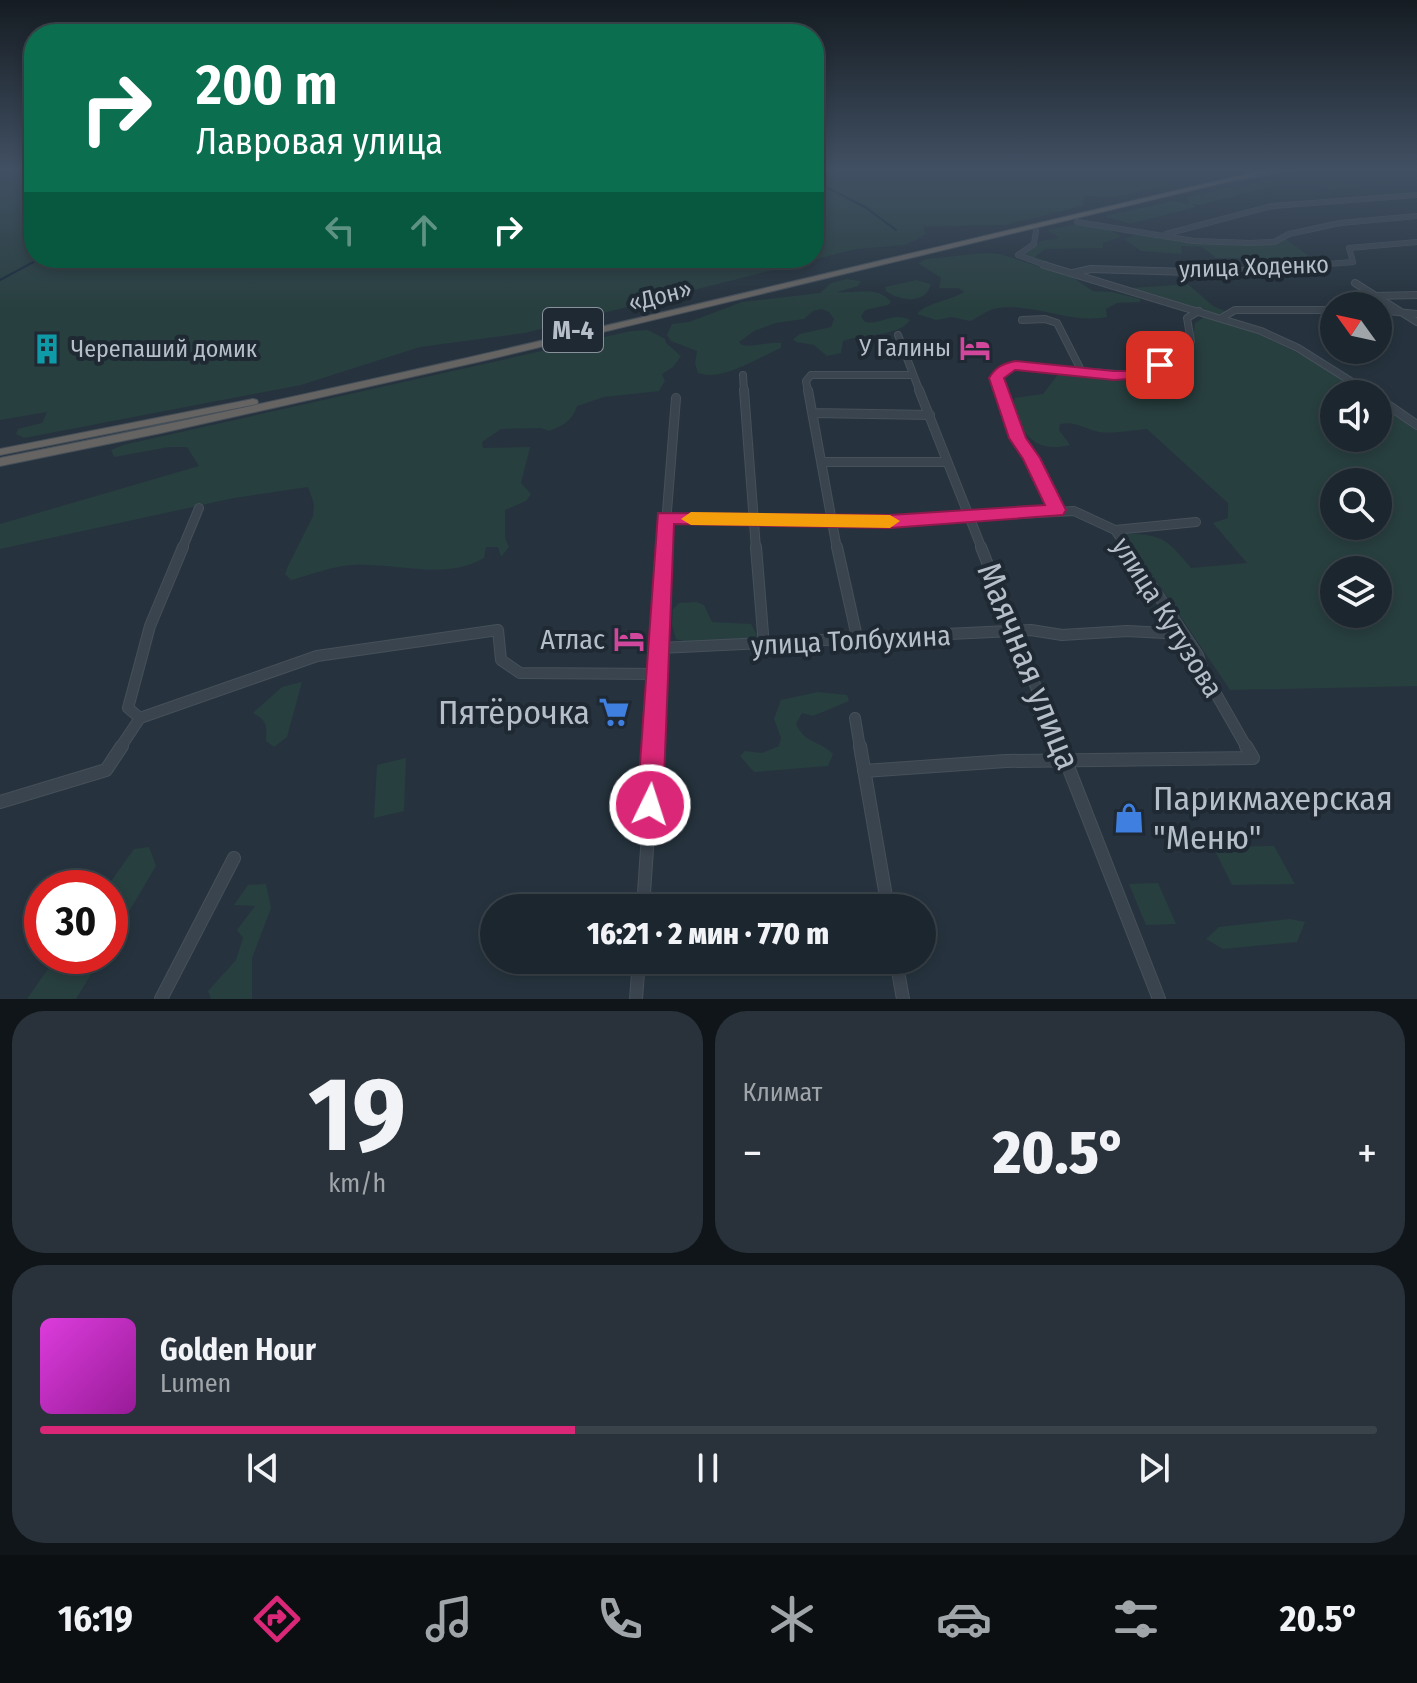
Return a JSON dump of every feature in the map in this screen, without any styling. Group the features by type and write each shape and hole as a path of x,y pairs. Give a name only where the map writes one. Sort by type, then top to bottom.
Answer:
{"highway":[{"name":"«Дон»","path":"0,452 440,361 1063,215"},
{"name":"«Дон»","path":"0,462 171,429 512,353 1086,215"}],"street":[{"path":"1158,236 1239,215"},
{"path":"1077,222 1158,236 1250,243 1274,242 1289,234 1340,223 1417,216"},
{"path":"1036,231 1034,244 1018,255 1132,293 1223,317 1298,348 1349,380"},
{"name":"улица Ходенко","path":"1073,273 1091,269 1220,273 1330,266 1353,262 1349,248 1417,242"},
{"path":"1355,283 1367,292"},
{"path":"1392,296 1417,295"},
{"path":"1392,306 1417,322"},
{"path":"1223,317 1235,310 1320,310"},
{"path":"1056,510 1032,458 1018,438 998,388 996,378 1000,372 1015,366 1129,375 1177,357 1189,347 1191,341 1187,318 1199,311"},
{"path":"1392,312 1417,314"},
{"path":"1022,320 1045,319 1057,323 1081,370"},
{"name":"Маячная улица","path":"898,335 1159,999"},
{"path":"743,375 764,646"},
{"path":"857,637 831,520 807,377 913,375"},
{"path":"644,894 665,518 676,398"},
{"path":"1392,408 1417,425"},
{"path":"814,413 930,415"},
{"path":"822,462 946,462"},
{"path":"140,718 128,708 150,626 199,508"},
{"name":"улица Кутузова","path":"665,518 890,521 1056,510 1074,511 1115,530 1184,634 1253,758 1066,760"},
{"path":"1115,530 1196,522"},
{"name":"улица Толбухина","path":"660,648 764,646 857,637 1014,633 1042,629 1070,635 1135,630 1184,634"},
{"path":"0,802 106,770 140,718 317,656 498,630 501,660 520,673 658,674"},
{"path":"855,718 886,894"},
{"path":"864,771 1066,760"},
{"path":"161,999 234,858"},
{"path":"636,999 638,974"},
{"path":"899,974 903,999"}],"green space":[{"path":"0,215 24,215 24,268 781,268 525,333 420,347 301,385 24,438 16,434 18,429 42,423 47,412 0,420"},
{"path":"824,215 1048,215 1006,225 924,227 926,234 906,245 856,249 824,257"},
{"path":"1110,215 1166,215 1130,224 1104,216"},
{"path":"1078,224 1111,230 1121,237 1103,243 1103,248 1045,249 1035,257 1050,262 1047,265 1024,254 1041,241 1059,238 1047,230"},
{"path":"1136,234 1232,245 1286,239 1313,259 1216,258 1202,247 1181,246 1182,254 1141,251 1124,239"},
{"path":"1000,254 1072,277 1093,291 1112,292 1140,299 1140,302 1117,303 1106,309 1107,317 1093,318 1012,307 994,309 970,321 952,317 936,320 917,314 964,292 958,288 939,288 941,278 918,263 927,259"},
{"path":"847,279 861,281 858,286 837,292 873,292 891,302 865,310 861,317 865,322 893,317 910,320 889,332 843,341 841,353 827,356 814,345 793,339 800,334 831,327 834,319 829,312 821,309 813,311 804,319 776,323 754,331 739,342 747,346 781,343 781,348 729,371 708,375 698,373 695,363 697,351 671,341 667,335 672,324 689,322 742,302 820,293 831,283"},
{"path":"916,280 931,284 928,291 918,298 905,299 886,291 885,287"},
{"path":"1188,284 1213,306 1227,312 1218,314 1131,291 1130,288"},
{"path":"1206,316 1271,340 1344,380 1320,380 1320,452 1392,452 1392,410 1417,427 1417,686 1230,690 1125,534 1148,535 1164,540 1191,568 1247,563 1213,523 1228,518 1228,503 1147,429 1105,432 1075,424 1060,424 1059,430 1070,445 1048,447 1027,435 1012,409 1015,398 1043,394 1060,372 1125,378 1164,366 1192,348 1195,323"},
{"path":"648,330 665,339 681,356 673,367 662,374 665,381 659,391 604,397 577,406 566,422 549,431 541,428 501,429 482,442 483,448 530,447 521,483 531,494 526,501 505,510 505,538 509,547 501,557 498,547 486,547 484,558 453,568 436,570 352,565 291,580 285,574 313,516 314,504 308,487 234,498 0,549 0,524 199,466 187,447 169,447 114,457 111,450 123,445 631,331"},
{"path":"697,602 704,605 712,622 751,624 757,635 755,640 691,643 676,639 672,625 673,609 679,603"},
{"path":"302,682 287,737 274,747 266,741 264,721 253,713 282,687"},
{"path":"818,692 847,695 849,701 813,716 802,713 796,724 808,739 833,754 828,766 754,772 740,756 745,751 762,753 779,746 781,738 774,719 781,700"},
{"path":"406,758 404,811 374,818 377,765"},
{"path":"1274,846 1295,884 1232,885 1213,847"},
{"path":"149,847 156,866 128,913 128,870 119,870 134,849"},
{"path":"1158,883 1176,924 1146,925 1129,884"},
{"path":"266,884 271,908 252,958 252,999 211,999 208,991 236,960 243,938 237,930 255,906 234,905 248,885"},
{"path":"1290,919 1305,922 1297,942 1223,949 1206,939 1219,927"},
{"path":"44,974 91,974 76,999 27,999"}],"waterway":[{"path":"875,215 896,230"},
{"path":"0,280 24,267"}],"slow traffic":[{"path":"691,519 890,521"}],"place":[{"name":"У Галины","path":"975,348"},
{"name":"Черепаший домик","path":"47,349"},
{"name":"Атлас","path":"629,639"},
{"name":"Пятёрочка","path":"614,712"},
{"name":"Парикмахерская \"Меню\"","path":"1129,818"}],"route":[{"path":"650,805 665,518 890,521 1056,510 1032,458 1018,438 996,378 1005,368 1015,366 1081,370 1114,376 1129,375 1160,365"}]}
